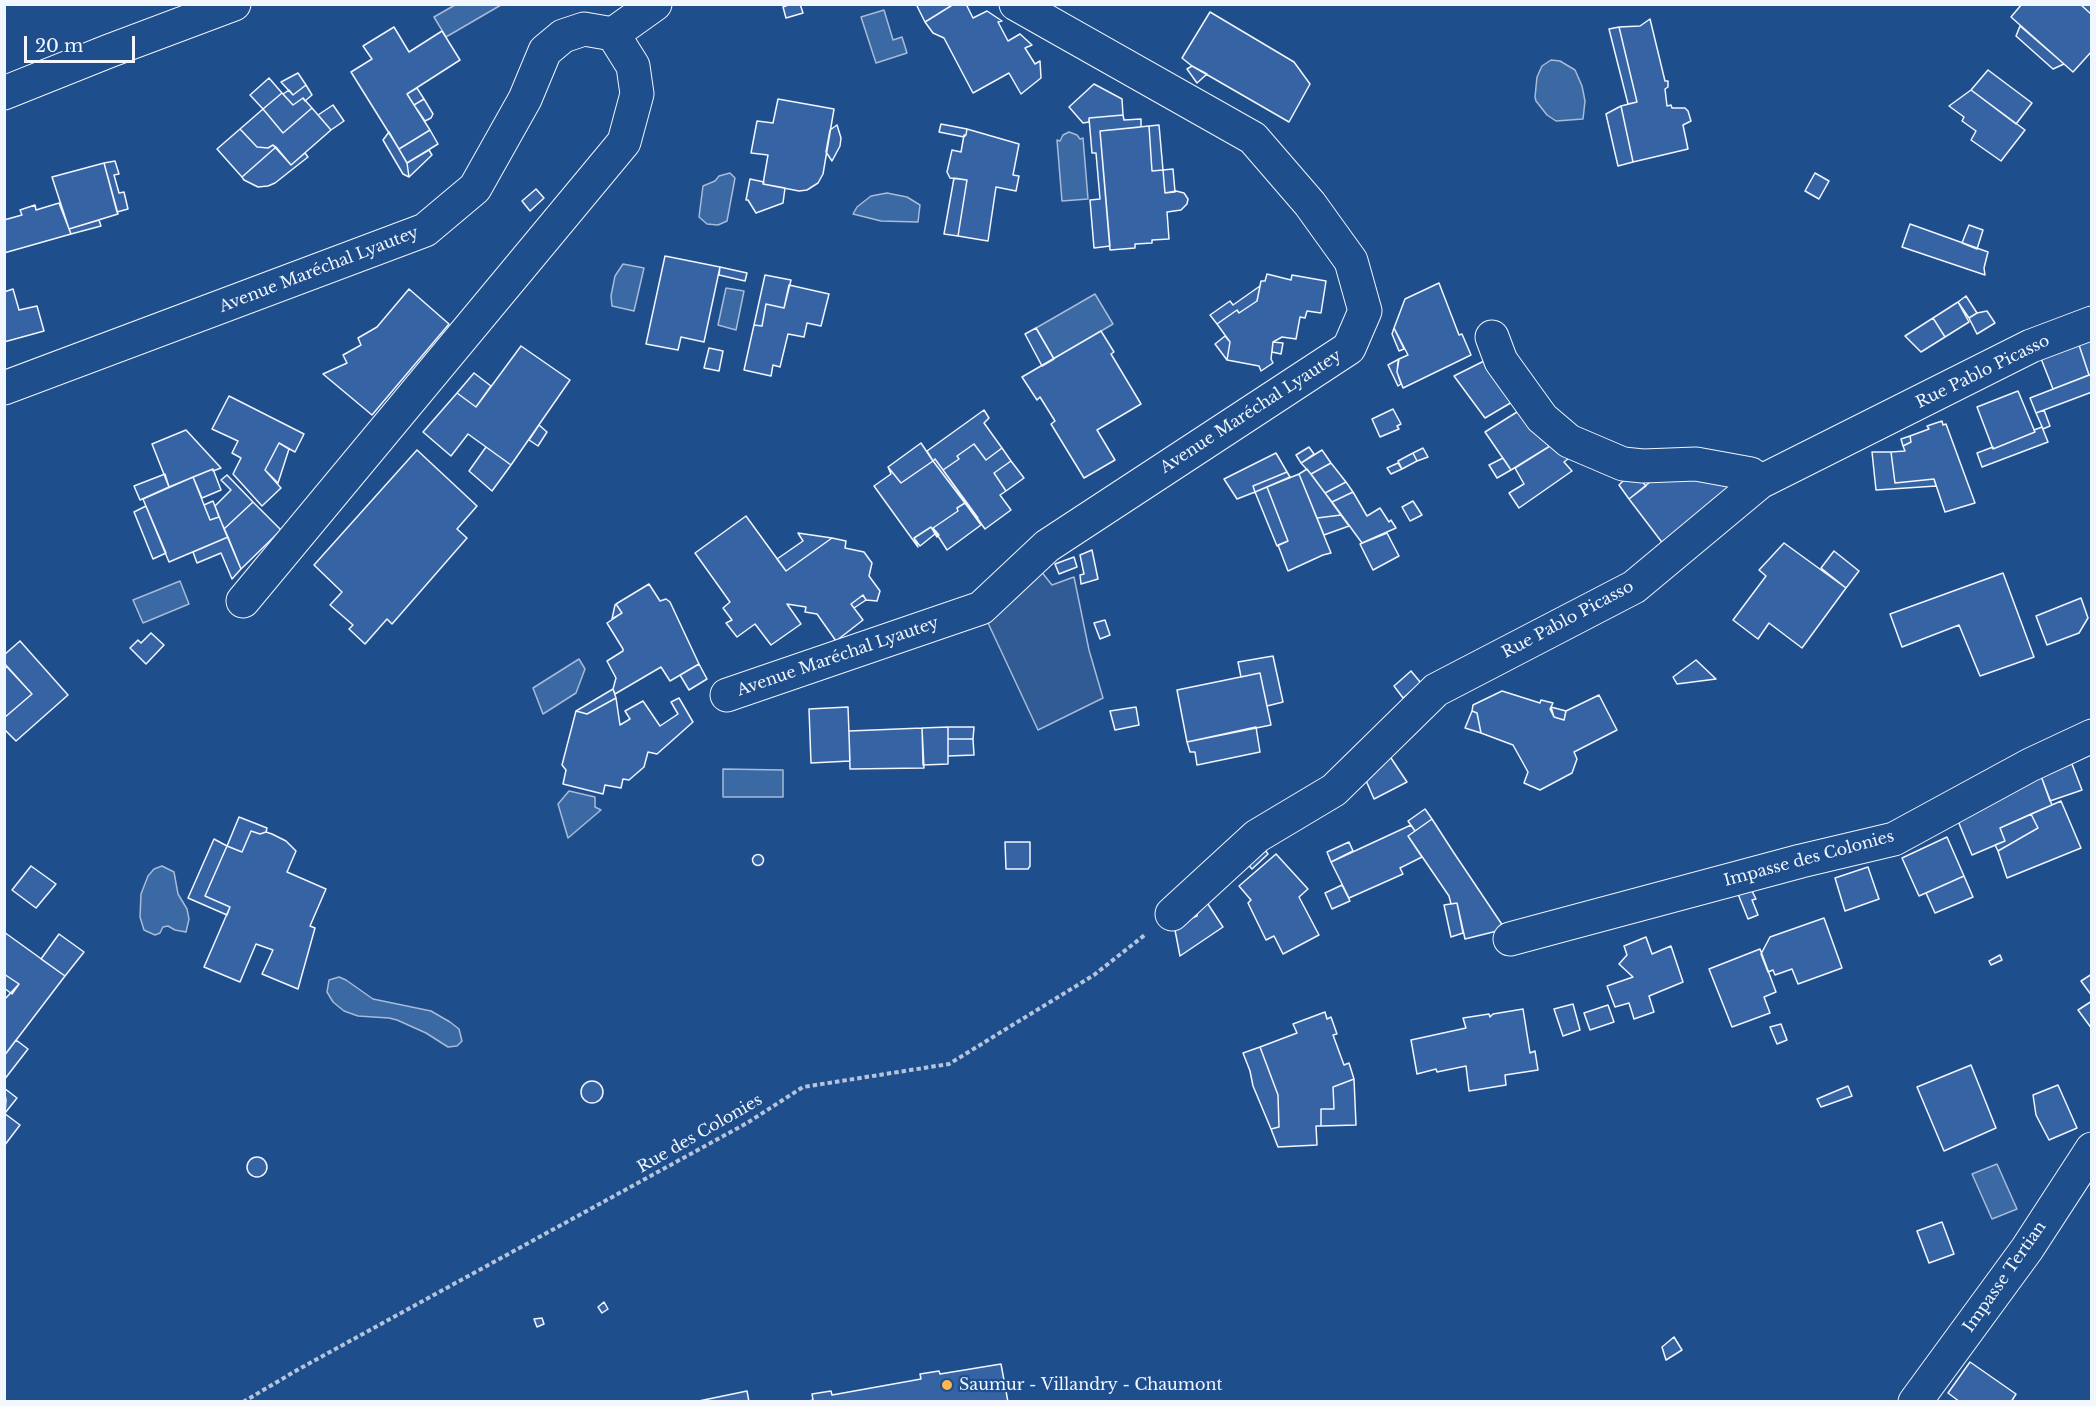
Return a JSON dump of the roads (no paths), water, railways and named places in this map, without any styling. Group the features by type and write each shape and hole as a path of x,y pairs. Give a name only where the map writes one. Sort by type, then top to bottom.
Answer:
{"street":[{"path":"4,93 234,4"},
{"path":"243,601 624,142 637,94 633,66 613,34 655,4"},
{"name":"Avenue Maréchal Lyautey","path":"727,695 981,608 1047,546 1349,348 1365,311 1351,261 1310,204 1253,138 1016,4"},
{"name":"Avenue Maréchal Lyautey","path":"4,388 424,230 475,188 525,99 545,51 563,36 584,29 613,34"},
{"name":"Rue Pablo Picasso","path":"1172,914 1257,836 1334,790 1436,690 1634,587 1761,482 2031,346 2091,323"},
{"path":"1492,337 1501,361 1542,418 1569,441 1623,464 1643,466 1696,464 1752,474 1761,482"},
{"name":"Impasse des Colonies","path":"1510,939 1801,861 1894,839 2030,765 2091,736"},
{"name":"Impasse Tertian","path":"1915,1401 2028,1248 2091,1149"}],"place":[{"name":"Saumur - Villandry - Chaumont","path":"947,1385"}]}
